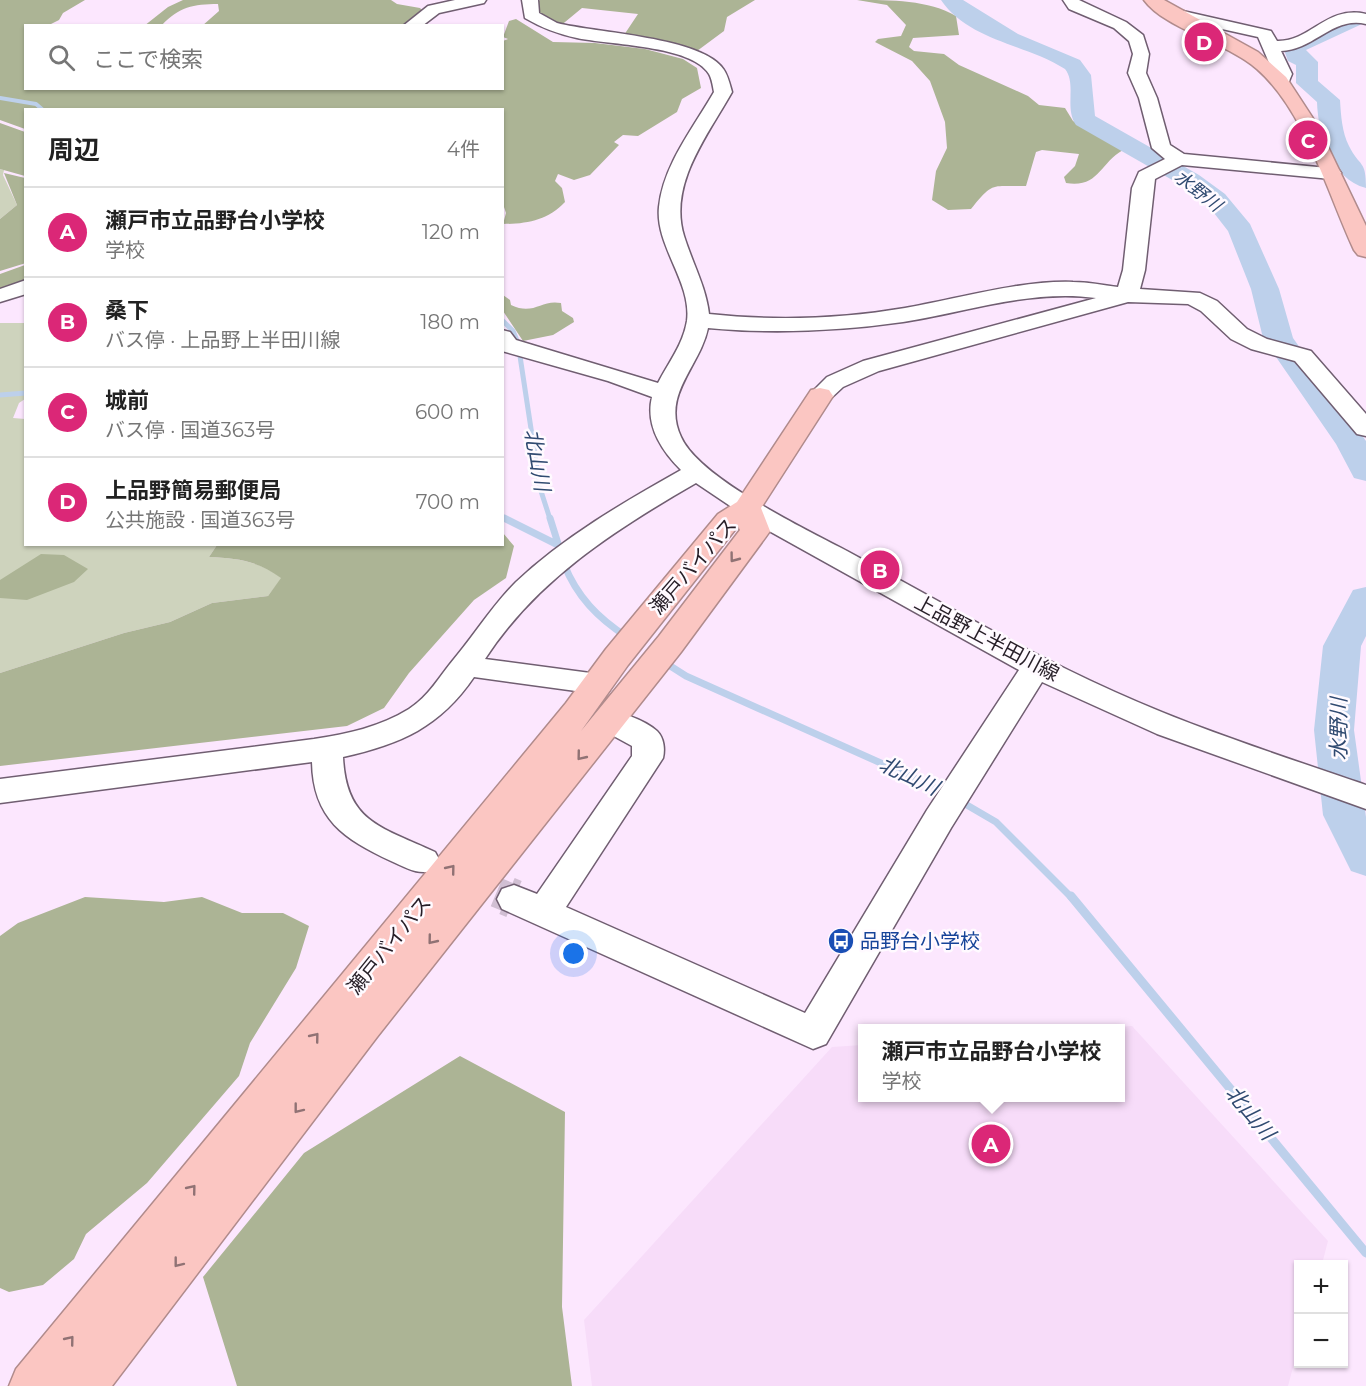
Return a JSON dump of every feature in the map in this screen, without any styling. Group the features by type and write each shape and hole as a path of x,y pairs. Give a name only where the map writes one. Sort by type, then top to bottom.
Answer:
{"highway":[{"path":"1153,0 1246,53 1281,82 1331,173 1366,250"},
{"name":"瀬戸バイパス","path":"82,1386 363,1025 617,685 643,625 728,520 747,508 820,396"},
{"name":"瀬戸バイパス","path":"33,1386 617,685 670,644 755,531 747,508"}],"street":[{"path":"414,24 434,9 478,0"},
{"path":"530,0 531,15 554,29 681,50 707,62 722,77 723,92 672,188 668,209 672,231 698,320 738,324 817,324 903,315 999,296 1072,288 1127,295 1192,298 1209,306 1239,334 1259,344 1303,356 1366,429"},
{"path":"1071,0 1075,6 1146,33"},
{"path":"1172,162 1161,148 1148,98 1137,73 1146,33 1192,0"},
{"path":"1174,14 1265,34 1283,74 1281,82"},
{"path":"1269,46 1288,46 1334,21 1347,17 1366,19"},
{"path":"820,396 835,381 871,366 1110,303 1127,295 1134,270 1142,188 1146,176 1172,162 1331,173"},
{"path":"2,296 24,287"},
{"name":"上品野上半田川線","path":"698,320 691,342 665,394 660,413 670,443 699,471 747,508 1037,666 1125,708 1366,797"},
{"path":"513,344 665,394"},
{"path":"0,791 327,748 381,735 422,715 440,701 489,628 546,570 573,550 699,471"},
{"path":"465,665 496,673 571,676 617,685 650,749 647,758 529,906 813,1033 939,819 1037,666"},
{"path":"327,748 329,787 334,804 345,819 358,830 423,861"}],"shaded area":[{"path":"1125,1026 1132,1026 1328,1241 1323,1260 1294,1260 1294,1364 1288,1386 592,1386 584,1320 832,1047 858,1045 858,1102 1125,1102"}],"green space":[{"path":"0,0 85,0 63,13 59,20 51,24 24,24 24,90 504,90 504,41 508,39 504,37 504,34 509,21 516,19 553,42 595,43 645,49 683,59 697,68 701,88 682,99 677,112 638,136 623,135 614,142 619,145 590,175 574,180 558,174 555,181 562,188 565,202 552,213 529,222 504,224 506,213 504,207 504,108 24,108 24,129 0,120"},
{"path":"183,0 391,0 397,4 420,8 423,11 407,24 204,24 219,11 218,4 209,4 181,10 163,24 147,24 168,7"},
{"path":"540,0 755,0 727,17 724,31 697,51 660,41 622,38 638,14 582,8 559,27 539,16 535,4"},
{"path":"857,0 922,4 956,16 959,35 913,38 909,47 914,51 944,54 959,65 1028,96 1039,105 1065,108 1073,121 1123,150 1098,174 1077,184 1066,183 1064,177 1075,166 1079,154 1042,150 1036,152 1026,186 994,187 985,193 971,209 948,210 932,200 936,171 947,148 945,122 930,81 912,61 875,42 878,39 901,36 906,25 887,5"},
{"path":"0,123 24,132 24,176 0,169"},
{"path":"0,169 4,170 3,175 17,205 0,219"},
{"path":"4,173 24,178 24,264 0,271 0,219 17,205"},
{"path":"24,265 24,284 0,296 0,274"},
{"path":"504,296 510,300 511,305 526,309 548,303 561,303 562,311 573,318 574,322 553,335 523,341 504,312"},
{"path":"0,323 24,323 24,400 19,403 13,418 24,419 24,546 216,546 209,557 247,562 282,578 268,596 212,603 170,622 124,633 0,673"},
{"path":"504,534 514,546 506,578 474,600 409,673 384,708 347,726 0,766 0,673 124,633 170,622 212,603 268,596 281,578 264,568 247,562 209,557 216,546 504,546"},
{"path":"41,554 64,555 88,569 74,582 27,600 0,598 0,580"},
{"path":"85,897 164,902 202,897 242,913 283,913 309,926 296,968 250,1043 239,1076 147,1183 86,1234 74,1259 43,1285 9,1292 0,1288 0,936 18,923"},
{"path":"460,1056 565,1112 562,1307 572,1386 237,1386 203,1277 304,1153"}],"waterway":[{"name":"水野川","path":"951,0 1002,35 1073,64 1081,80 1081,106 1084,120 1190,180 1216,199 1241,230 1265,289 1278,338 1352,444 1366,471"},
{"path":"1355,20 1294,47 1296,56 1307,62 1307,83 1328,100 1330,126 1336,145 1347,162 1366,180"},
{"name":"北山川","path":"0,98 36,104 41,108"},
{"name":"北山川","path":"504,322 513,331 518,343 540,488 550,519"},
{"path":"0,395 24,393"},
{"path":"504,518 558,545"},
{"name":"北山川","path":"550,518 561,553"},
{"name":"北山川","path":"564,564 582,597 598,614 627,637"},
{"name":"水野川","path":"1366,599 1342,646 1334,730 1344,815 1366,859"},
{"name":"北山川","path":"664,662 686,676 948,793"},
{"name":"北山川","path":"960,801 996,822 1072,898"},
{"name":"北山川","path":"1071,896 1366,1253"}],"tunnel":[{"path":"455,875 510,898"},
{"path":"507,896 514,899"}],"place":[{"name":"上品野簡易郵便局","path":"1204,42"},
{"name":"城前","path":"1308,140"},
{"name":"桑下","path":"880,570"},
{"name":"品野台小学校","path":"841,941"},
{"name":"瀬戸市立品野台小学校","path":"991,1144"}]}
